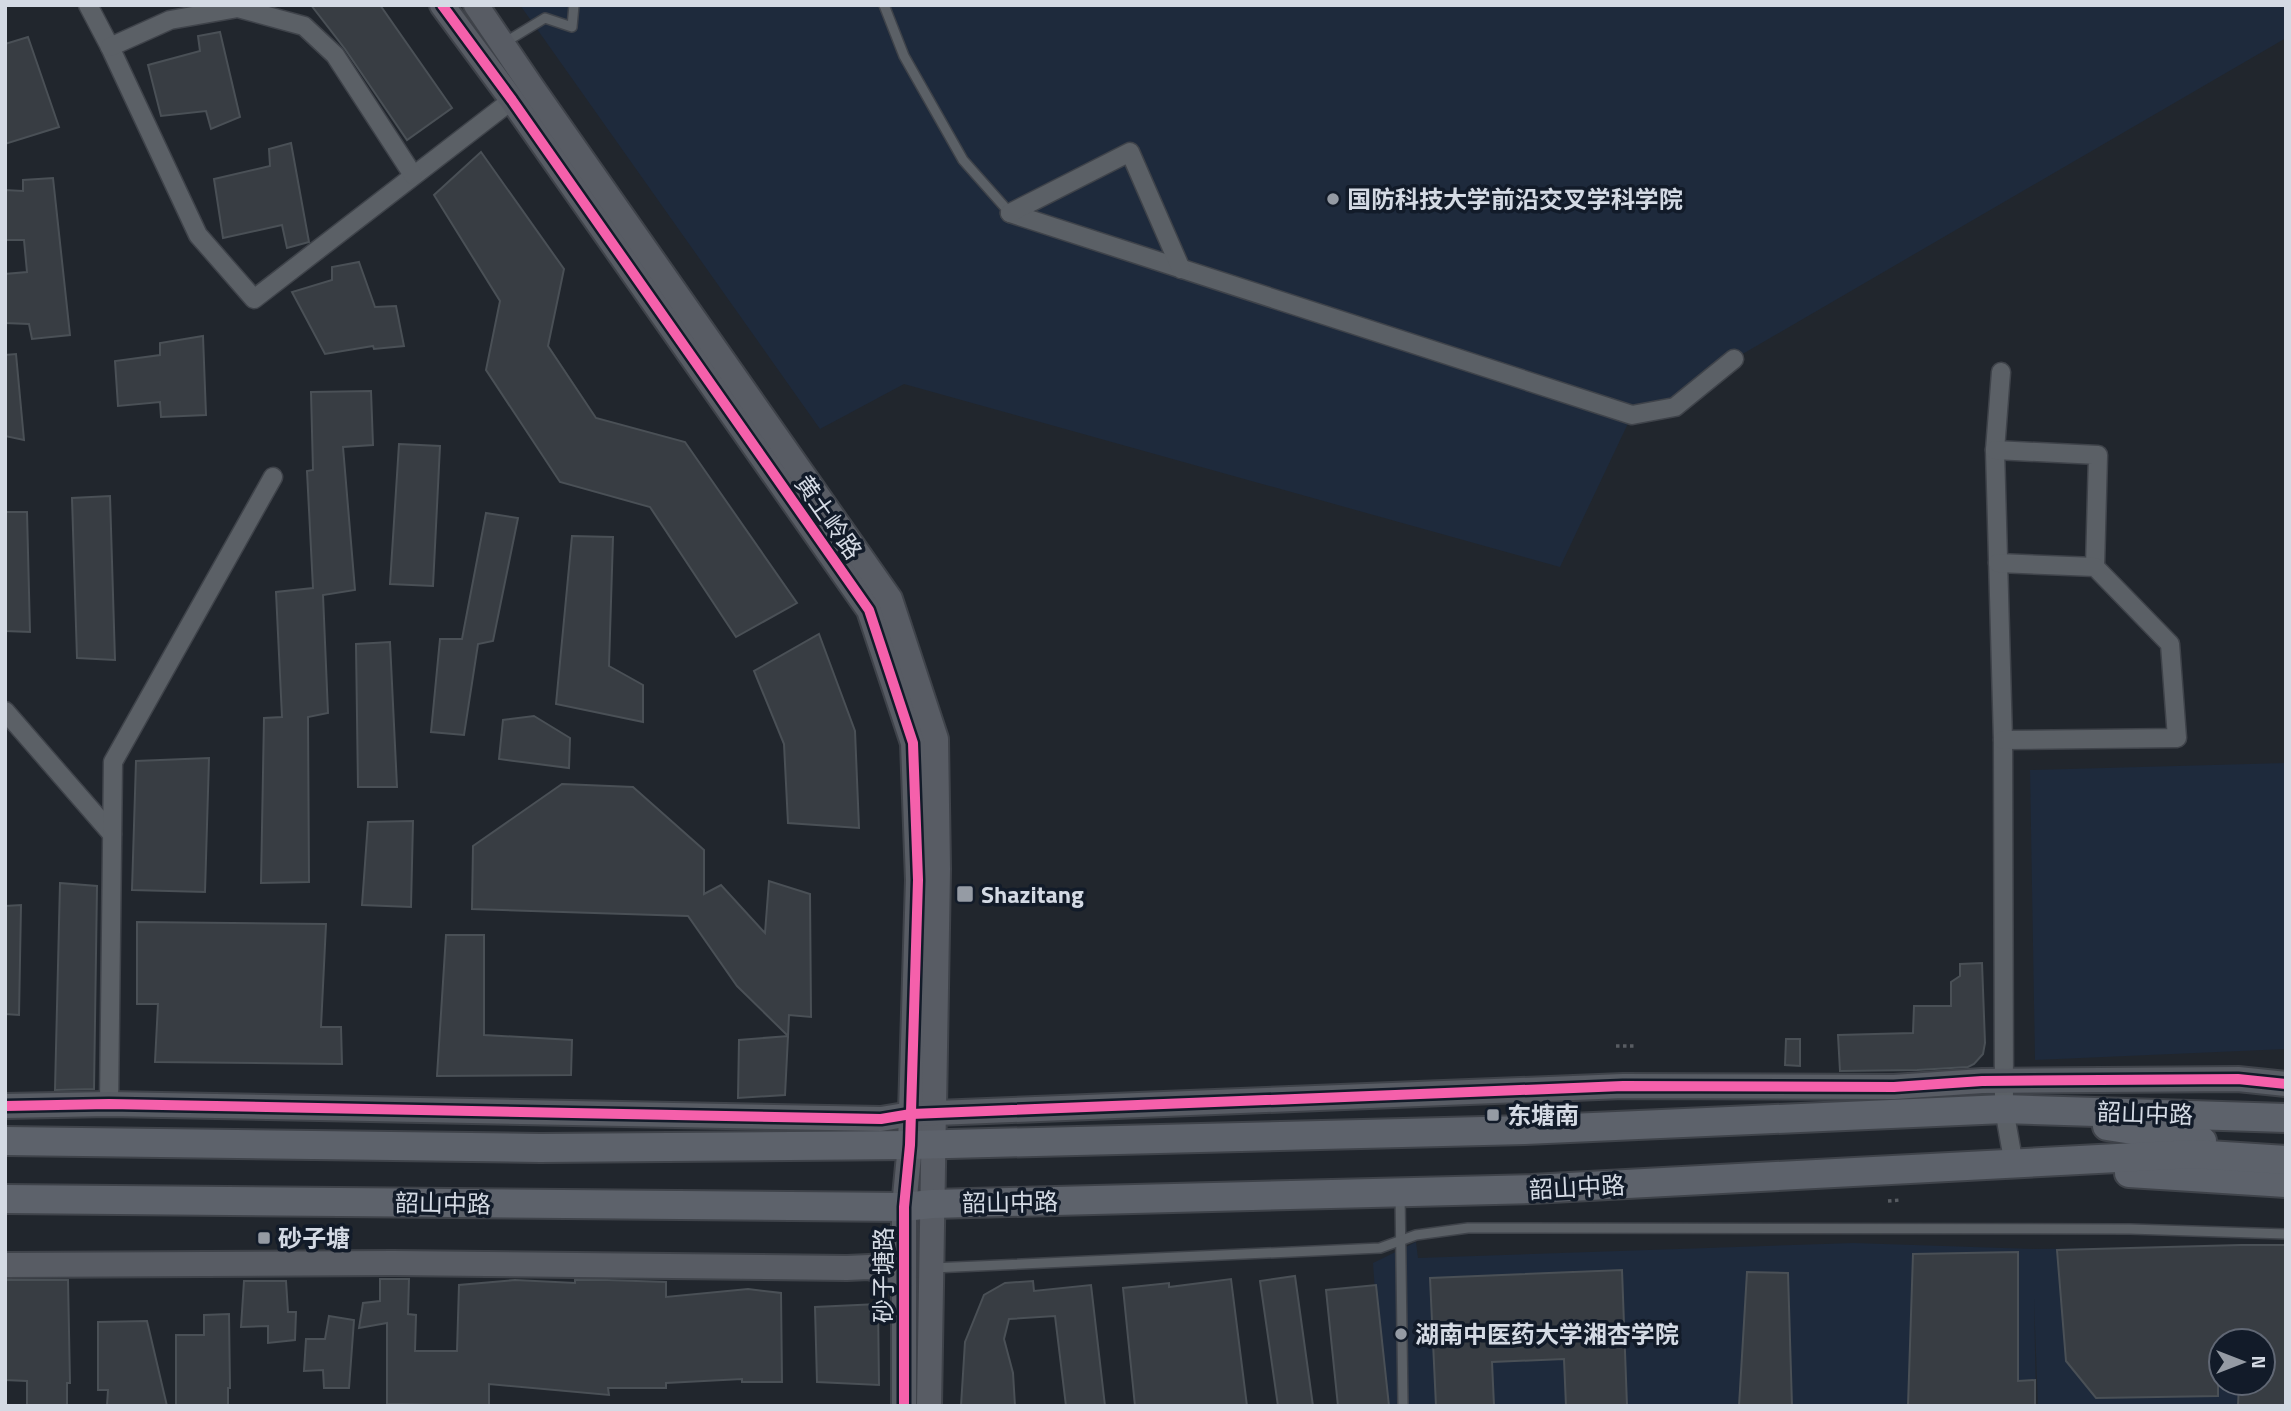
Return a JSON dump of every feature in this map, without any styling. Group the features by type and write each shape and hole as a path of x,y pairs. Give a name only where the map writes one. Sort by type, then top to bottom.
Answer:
{"main road":[{"name":"韶山中路","path":"5,1141 540,1148 922,1144 1525,1130 2004,1109 2286,1118"},
{"name":"韶山中路","path":"2004,1109 2193,1147"},
{"name":"韶山中路","path":"5,1199 904,1207 932,1204 1532,1189 2014,1165 2193,1147"},
{"path":"2193,1147 2286,1147"},
{"path":"2193,1147 2286,1160"},
{"name":"韶山中路","path":"2014,1165 2286,1183"}],"street":[{"path":"88,5 198,235 254,299 512,100"},
{"name":"黄土岭路","path":"442,5 512,100 869,610 913,743 923,1114"},
{"name":"黄土岭路","path":"476,5 890,599 936,739 938,869 922,1144"},
{"path":"110,47 170,20 238,8 304,26 335,55 413,175"},
{"path":"1010,213 1130,152 1181,268"},
{"path":"1010,213 1632,415 1675,407 1734,359"},
{"path":"2001,372 1996,450 2003,740 2004,1109 2014,1165"},
{"path":"1996,450 2098,455 2095,567"},
{"path":"109,1104 113,762 273,477"},
{"path":"1998,563 2095,567 2170,644 2177,737 2003,740"},
{"path":"5,710 112,834"},
{"path":"5,1106 109,1104 881,1119 923,1114 1623,1086 1894,1087 2004,1081 2238,1080 2286,1084"},
{"name":"砂子塘路","path":"922,1144 932,1204 929,1406"},
{"name":"砂子塘路","path":"904,1406 904,1207 922,1144"},
{"path":"5,1265 393,1263 857,1266 904,1276"}],"lane":[{"path":"502,44 545,18 572,27 574,5"},
{"path":"884,5 904,56 963,160 1010,213"},
{"path":"1400,1192 1403,1406"},
{"path":"930,1268 1380,1248 1416,1235 1468,1228 2117,1229 2286,1234"}],"path":[{"path":"1616,1046 1637,1046"},
{"path":"1888,1201 1900,1200"}],"shaded area":[{"name":"国防科技大学前沿交叉学科学院","path":"520,5 2286,5 2286,38 1734,359 1675,407 1632,415 1560,567 904,384 820,429"},
{"path":"2286,763 2286,1049 2035,1060 2030,770"},
{"path":"1416,1242 1418,1258 1854,1243 2033,1249 2286,1246 2286,1406 2038,1406 2034,1298 2036,1406 1383,1406 1373,1263"}],"building":[{"path":"311,5 380,5 452,108 407,140 345,49"},
{"path":"220,32 240,117 211,129 206,111 161,116 148,65 200,51 198,36"},
{"path":"28,37 59,127 5,144 5,44"},
{"path":"291,143 309,242 287,248 282,225 223,238 214,179 270,166 269,149"},
{"path":"481,152 564,269 548,346 596,418 685,442 797,603 736,637 650,507 560,482 486,370 500,301 434,195"},
{"path":"53,178 70,335 32,339 29,324 5,323 5,274 27,272 24,240 5,240 5,190 23,191 23,180"},
{"path":"359,262 375,307 396,306 404,346 374,349 373,346 325,354 292,292 332,280 332,267"},
{"path":"203,336 206,415 161,417 160,402 118,406 115,361 160,355 160,343"},
{"path":"16,354 24,440 5,436 5,355"},
{"path":"371,391 373,445 343,447 355,590 323,595 328,713 308,717 309,882 261,883 264,718 282,717 276,592 313,588 307,471 313,470 311,392"},
{"path":"399,444 440,446 433,586 390,584"},
{"path":"110,496 115,660 77,658 72,498"},
{"path":"5,512 27,512 30,632 5,631"},
{"path":"486,513 518,518 493,641 478,644 464,735 431,732 440,639 462,639"},
{"path":"572,536 613,537 609,666 643,685 643,722 556,704"},
{"path":"819,634 855,731 859,828 788,823 784,744 754,671"},
{"path":"390,642 397,787 358,787 356,644"},
{"path":"534,716 570,738 569,768 499,759 503,720"},
{"path":"209,758 205,892 132,890 136,761"},
{"path":"562,784 633,787 704,850 704,894 721,885 765,933 769,881 810,894 811,1017 789,1015 788,1036 737,986 688,916 472,909 473,846"},
{"path":"413,821 411,907 362,905 368,822"},
{"path":"60,883 97,886 94,1089 55,1090"},
{"path":"21,905 19,1015 5,1014 5,906"},
{"path":"137,922 326,924 321,1027 341,1027 342,1064 155,1062 158,1004 137,1004"},
{"path":"446,935 484,935 484,1035 572,1040 571,1075 437,1076"},
{"path":"1982,963 1985,1043 1983,1054 1974,1064 1968,1067 1917,1070 1840,1071 1838,1035 1913,1033 1914,1006 1951,1006 1951,982 1960,976 1960,964"},
{"path":"788,1036 785,1095 738,1098 739,1040"},
{"path":"1786,1039 1800,1039 1800,1066 1785,1065"},
{"path":"2286,1245 2286,1406 2238,1406 2238,1397 2277,1397 2277,1327 2207,1327 2207,1396 2096,1398 2066,1361 2057,1250"},
{"path":"2018,1252 2018,1381 2035,1380 2035,1406 1908,1406 1913,1254"},
{"path":"1622,1270 1627,1406 1566,1406 1564,1359 1492,1362 1494,1406 1436,1406 1430,1278"},
{"path":"1747,1272 1788,1273 1792,1406 1739,1406"},
{"path":"1295,1276 1313,1406 1278,1406 1260,1281"},
{"path":"380,1279 409,1279 408,1314 416,1315 415,1351 457,1351 459,1285 515,1280 575,1283 575,1280 607,1280 666,1282 666,1297 748,1289 781,1293 782,1382 742,1382 742,1379 666,1383 666,1388 608,1388 609,1395 489,1384 489,1406 387,1404 387,1323 359,1328 363,1303 380,1301"},
{"path":"1231,1279 1247,1406 1135,1406 1123,1288 1169,1283 1169,1287"},
{"path":"5,1280 68,1280 70,1383 67,1383 67,1406 27,1406 27,1381 5,1380"},
{"path":"244,1281 286,1281 288,1312 296,1312 295,1340 268,1343 268,1326 241,1327"},
{"path":"1033,1281 1034,1291 1091,1285 1105,1406 1066,1406 1055,1316 1009,1319 1004,1339 1013,1373 1015,1406 961,1406 965,1342 984,1295 1005,1283"},
{"path":"1376,1285 1389,1406 1338,1406 1326,1290"},
{"path":"878,1304 879,1385 817,1382 815,1307"},
{"path":"229,1314 228,1406 176,1406 176,1335 204,1335 204,1315"},
{"path":"329,1316 354,1320 349,1388 324,1388 323,1370 304,1371 306,1339 325,1339"},
{"path":"147,1321 167,1406 107,1406 108,1390 98,1390 98,1322"}],"cycle path":[{"path":"442,5 512,100 869,610 913,743 918,880 910,1145 904,1207 904,1406"},
{"path":"5,1106 109,1104 881,1119 911,1114 1623,1086 1894,1087 1982,1081 2238,1079 2286,1084"}],"place":[{"name":"国防科技大学前沿交叉学科学院","path":"1333,199"},
{"name":"Shazitang","path":"965,894"},
{"name":"东塘南","path":"1493,1115"},
{"name":"砂子塘","path":"264,1238"},
{"name":"湖南中医药大学湘杏学院","path":"1401,1334"}]}
